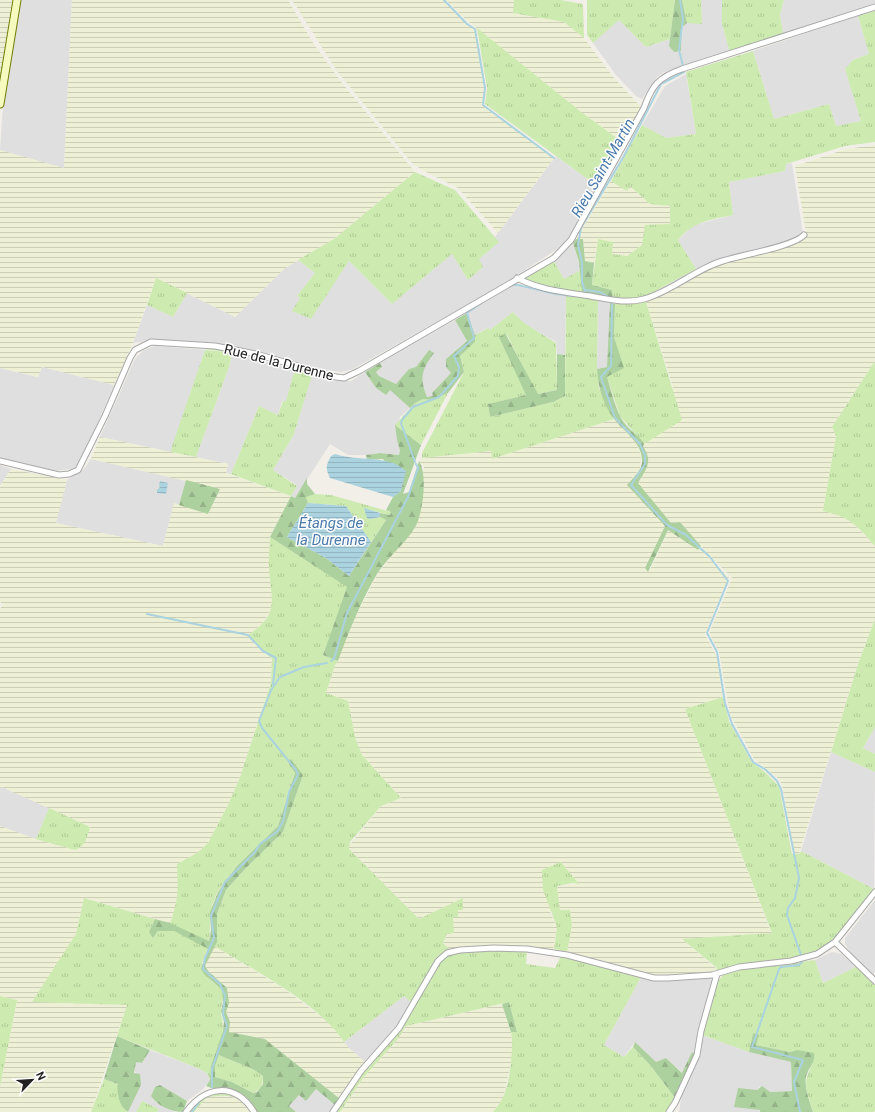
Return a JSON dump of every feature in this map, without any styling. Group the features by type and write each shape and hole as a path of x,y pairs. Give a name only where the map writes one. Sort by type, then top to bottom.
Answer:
{"street":[{"path":"0,104 17,0"},
{"name":"Rue de la Durenne","path":"0,461 60,475 69,474 78,470 105,416 130,358 135,350 151,342 215,346 256,354 336,377 344,378 359,371 516,278 554,258 571,240 656,84 662,78 682,69 875,7"},
{"path":"516,278 554,292 604,300 626,301 644,299 707,266 790,243 804,235"},
{"path":"333,1112 361,1071 399,1028 438,961 450,952 489,948 527,949 567,955 654,978 717,974 739,967 805,958 824,951 835,942 875,892"},
{"path":"835,942 875,981"},
{"path":"671,1111 697,1055 717,974"},
{"path":"186,1112 194,1101 207,1093 225,1091 236,1094 246,1101 254,1112"}],"shaded area":[{"path":"21,0 72,0 64,169 0,150 3,105"},
{"path":"701,0 722,0 722,24 730,53 664,72 657,77 642,99 636,96 616,75 593,43 619,19 646,47 670,39 669,46 674,52 679,52 681,51 683,25 687,23 702,23"},
{"path":"784,0 875,0 875,5 783,34 780,15"},
{"path":"858,16 869,54 853,60 845,69 862,121 836,126 829,104 774,119 753,51"},
{"path":"686,74 696,134 666,138 642,125 665,86"},
{"path":"556,156 597,186 570,237 556,250 495,289 353,369 341,372 320,369 240,348 155,340 133,343 147,305 173,317 187,293 235,317 284,269 298,260 315,273 297,296 300,298 349,261 392,304 452,254 468,280 479,259 498,242 495,237"},
{"path":"792,163 803,234 786,242 718,259 696,269 678,240 693,225 733,215 729,182 785,171 786,164"},
{"path":"573,243 581,270 564,279 554,261"},
{"path":"513,285 566,296 565,355 557,354 556,342 523,323 513,312 490,330 487,328 475,335 467,313"},
{"path":"598,300 610,303 611,318 607,367 597,369"},
{"path":"455,320 467,341 446,359 451,373 433,393 434,396 427,398 422,384 423,370 429,350 416,367 409,369 396,384 379,376 376,372 382,367 380,363 421,335 430,334"},
{"path":"155,346 205,350 171,452 100,437 135,359 144,350"},
{"path":"232,353 295,369 286,402 282,401 278,415 259,406 231,474 226,473 228,464 196,457 229,367"},
{"path":"42,367 114,385 82,459 77,466 71,469 55,471 0,458 0,368 38,377"},
{"path":"365,372 376,388 390,389 410,408 400,417 396,434 400,451 399,455 380,453 348,455 330,444 295,498 291,496 297,485 273,470 294,434 312,374 333,380 351,381"},
{"path":"91,459 186,480 179,505 174,504 163,546 55,523 67,480 85,468"},
{"path":"0,465 11,469 0,486"},
{"path":"875,727 875,754 863,748"},
{"path":"831,752 875,772 874,889 801,851"},
{"path":"2,787 49,808 36,839 0,826 0,789"},
{"path":"875,900 875,972 873,975 851,953 845,944 845,938"},
{"path":"832,952 841,954 856,967 823,983 815,960"},
{"path":"641,977 658,981 708,978 713,981 695,1054 692,1052 683,1073 666,1058 656,1062 635,1042 624,1057 604,1045"},
{"path":"404,996 412,1003 394,1031 366,1063 344,1042"},
{"path":"702,1035 749,1052 791,1062 792,1091 770,1092 760,1086 757,1090 760,1112 679,1112 682,1092"},
{"path":"150,1050 207,1073 210,1080 203,1089 187,1101 160,1085 155,1087 151,1096 155,1102 175,1112 157,1112 159,1109 142,1101 136,1112 128,1112 141,1085 134,1069 136,1062 142,1063"},
{"path":"316,1089 336,1106 331,1112 296,1112 289,1106 299,1095 306,1100"}],"green space":[{"path":"0,0 12,0 0,82"},
{"path":"72,0 288,0 315,46 342,83 415,172 334,239 284,269 235,317 156,278 133,343 114,385 42,367 38,377 0,368 0,150 64,168"},
{"path":"292,0 444,0 467,24 475,29 485,88 483,105 554,158 498,233 458,188 422,170 411,162 337,71"},
{"path":"446,0 514,0 514,13 564,22 570,25 584,38 614,78 643,109 622,142 580,111 465,19"},
{"path":"514,0 560,0 583,4 584,38 564,22 513,13"},
{"path":"587,0 675,0 670,39 646,47 619,20 593,43 587,35"},
{"path":"675,0 682,0 687,23 682,27 681,51 674,52 669,46"},
{"path":"682,0 701,0 702,24 687,23"},
{"path":"722,0 784,0 780,15 783,33 800,29 730,53 722,24"},
{"path":"875,11 875,142 845,146 786,164 785,171 729,182 733,215 696,225 678,240 696,269 644,297 636,300 613,300 612,290 592,285 598,239 613,242 612,254 627,256 642,245 645,225 670,224 670,206 650,204 630,186 627,191 611,181 642,125 666,138 696,134 686,72 753,51 774,119 829,104 836,126 861,121 845,69 853,60 869,54 858,16"},
{"path":"477,28 580,111 622,142 597,186 485,104 487,88"},
{"path":"875,145 875,361 832,427 836,436 823,511 839,515 851,521 875,546 875,619 858,664 799,854 795,854 782,785 779,779 754,759 730,715 719,652 710,635 710,631 732,578 707,553 680,522 671,523 638,483 642,476 643,445 673,387 646,302 674,288 702,270 724,262 762,254 805,239 806,232 795,166 846,149"},
{"path":"415,172 455,190 499,242 479,259 483,267 468,280 452,254 392,304 349,261 311,319 292,311 300,298 297,296 315,273 298,260 334,239"},
{"path":"611,181 627,190 630,186 650,204 670,206 670,225 627,256 612,254 598,239 594,263 585,261 583,239 576,239"},
{"path":"576,239 583,239 585,261 594,263 592,285 612,290 613,300 582,292 579,262 573,243"},
{"path":"554,261 564,279 581,270 582,292 558,289 525,280 526,277"},
{"path":"156,278 187,293 173,317 147,305"},
{"path":"566,296 598,300 597,368 599,388 614,419 492,459 491,451 422,458 422,453 464,372 460,356 475,342 475,335 488,328 490,330 513,312 524,323 556,343 557,390 537,394 506,333 526,395 488,404 490,417 553,402 565,396"},
{"path":"646,302 682,420 644,444 620,416 607,377 623,367 614,337 615,304"},
{"path":"610,303 615,304 614,337 624,368 607,377 620,417 642,441 648,456 648,465 638,483 671,523 680,522 701,546 698,550 668,530 648,572 645,568 665,526 627,485 642,465 641,455 636,443 610,413 600,389 597,369 607,367"},
{"path":"467,313 475,335 475,342 460,356 464,372 448,393 432,400 423,399 415,403 410,408 390,390 386,395 376,388 365,372 380,363 382,367 376,372 379,376 396,384 409,369 416,367 429,350 434,353 424,369 423,384 427,397 433,396 432,393 451,373 446,367 446,359 467,341 455,320"},
{"path":"505,333 538,394 557,390 557,354 565,355 565,396 553,402 490,417 488,404 526,395 499,337"},
{"path":"199,346 231,351 232,353 229,367 196,457 171,452 172,446 205,350 226,352 198,348"},
{"path":"875,361 875,546 853,523 833,513 823,511 836,436 832,427"},
{"path":"285,365 313,372 294,434 273,470 297,486 291,496 231,474 259,406 278,415 283,401 286,401 295,369"},
{"path":"448,393 421,445 395,425 415,403 423,399 432,400"},
{"path":"614,419 636,443 641,455 640,468 627,485 665,526 645,568 650,570 668,530 698,550 700,549 729,577 705,634 717,657 723,697 685,709 772,934 682,939 717,969 717,972 668,977 650,975 566,954 572,925 570,910 560,911 557,886 578,884 561,862 550,912 557,927 553,951 450,950 443,944 453,917 463,898 419,919 348,847 381,806 401,798 362,755 355,737 348,701 326,693 335,665 352,623 378,573 415,528 424,467 419,461 422,458 491,451 492,459"},
{"path":"395,425 421,445 403,494 409,492 419,461 422,467 424,485 420,515 410,535 381,568 371,584 346,639 338,661 323,655 347,587 270,537 291,496 295,498 307,478 307,484 315,494 306,497 308,503 287,537 326,558 349,576 386,520 380,517 380,513 390,515 391,512 386,510 393,497 401,491 383,459 367,460 366,455 380,453 399,455 400,451"},
{"path":"100,437 228,464 226,473 291,496 270,537 269,568 273,597 272,608 262,624 248,636 272,659 271,683 239,780 228,805 208,843 197,853 177,864 179,891 178,902 170,923 84,898 76,934 33,1001 127,1005 91,1112 2,1112 0,1111 0,1087 17,1000 0,996 0,826 36,839 75,850 90,827 2,787 0,789 0,609 3,604 0,602 0,486 11,469 67,480 56,523 163,546 174,503 208,514 220,489 91,459"},
{"path":"186,480 220,489 208,514 179,505"},
{"path":"315,494 331,495 391,512 390,515 366,509 370,519 380,517 386,520 371,542 346,506 308,503 306,497"},
{"path":"270,537 348,587 323,655 338,661 335,665 326,693 348,701 355,737 362,755 401,798 381,806 350,842 349,849 419,919 463,898 463,910 458,910 458,917 453,917 454,933 447,934 443,943 450,950 440,955 412,1003 404,996 344,1042 333,1028 303,1001 214,946 217,942 217,914 226,890 283,832 303,775 291,760 288,762 295,772 278,826 237,866 218,891 212,905 209,941 170,924 177,894 177,864 197,853 208,843 228,805 239,780 271,683 272,659 247,636 258,628 265,620 272,606 269,564"},
{"path":"875,619 875,727 863,748 875,754 875,772 831,752 858,664"},
{"path":"723,697 729,721 751,761 779,786 792,854 799,854 801,851 874,889 841,932 829,944 819,950 807,956 792,960 717,972 717,968 682,939 772,933 685,709"},
{"path":"291,759 303,775 283,832 226,890 217,914 217,942 205,966 209,972 227,988 229,1003 226,1012 230,1022 229,1032 265,1039 340,1099 336,1106 316,1089 306,1101 299,1095 289,1106 296,1112 256,1112 239,1093 206,1086 210,1080 211,1066 223,1031 224,1022 221,1011 223,1002 222,990 204,974 201,969 208,949 174,931 158,931 153,938 149,932 155,919 170,923 209,941 211,930 210,912 218,892 237,866 278,826 295,773 288,762","holes":["219,1055 247,1067 263,1076 263,1084 257,1092 253,1093 232,1082 215,1077 215,1066"]},
{"path":"49,808 90,827 86,841 82,846 75,850 36,839"},
{"path":"561,862 579,884 573,883 557,886 560,910 570,910 572,925 567,952 554,949 557,927 543,890 542,870"},
{"path":"84,898 155,919 151,928 153,938 158,931 174,931 208,948 202,963 210,980 222,990 223,996 221,1016 223,1029 212,1067 210,1080 207,1073 195,1067 117,1036 127,1005 32,1002 76,934"},
{"path":"214,946 283,988 331,1024 348,1047 366,1063 340,1099 265,1039 229,1032 230,1022 226,1011 229,1003 227,988 209,972 205,965"},
{"path":"481,950 527,950 526,964 555,968 561,956 641,977 604,1045 624,1057 633,1047 650,1065 676,1099 667,1112 493,1112 505,1093 512,1056 511,1032 517,1032 509,1002 406,1026 397,1040 363,1078 340,1112 336,1112 363,1073 398,1033 441,961 450,955"},
{"path":"815,960 823,983 856,967 875,985 874,1112 813,1112 807,1092 806,1082 809,1070 813,1063 797,1050 790,1052 756,1045 753,1033 749,1052 702,1035 718,981 723,975 734,971"},
{"path":"0,996 17,1000 0,1087"},
{"path":"509,1002 517,1032 511,1032 502,1004"},
{"path":"502,1004 511,1032 513,1053 503,1099 493,1112 340,1112 363,1078 397,1040 406,1026"},
{"path":"753,1033 759,1035 756,1045 790,1052 797,1050 814,1053 813,1063 806,1077 806,1086 813,1112 760,1112 760,1110 734,1107 738,1088 757,1090 762,1086 770,1092 792,1091 791,1062 749,1052"},
{"path":"117,1036 150,1050 142,1063 136,1062 134,1073 140,1074 141,1085 128,1112 119,1100 118,1084 104,1079"},
{"path":"635,1042 656,1062 666,1058 682,1073 692,1052 695,1054 676,1099 650,1065 633,1047"},
{"path":"219,1055 247,1067 263,1076 260,1088 253,1093 232,1082 215,1077 215,1066"},
{"path":"104,1079 118,1084 123,1108 127,1112 91,1112"},
{"path":"160,1085 187,1101 183,1112 165,1108 154,1100 151,1096 155,1087"},
{"path":"223,1093 239,1096 252,1112 250,1112 237,1098 227,1096 207,1097"},
{"path":"224,1096 237,1098 242,1101 250,1112 194,1112 207,1097"},
{"path":"207,1097 194,1112 188,1112 196,1104"},
{"path":"142,1101 159,1109 157,1112 136,1112"}],"water":[{"name":"Étangs de la Durenne","path":"335,454 353,458 382,460 399,466 406,471 401,491 393,497 330,478 327,472 327,464 331,456"},
{"path":"160,481 168,483 166,494 157,493 157,490 160,487"},
{"name":"Étangs de la Durenne","path":"308,503 346,506 371,542 349,576 326,558 287,537"},
{"path":"364,508 380,513 380,517 370,519 367,518"}],"waterway":[{"path":"444,0 467,24 475,29 485,88 483,105 554,158"},
{"name":"Rieu Saint-Martin","path":"680,0 683,18 679,50 683,66"},
{"name":"Rieu Saint-Martin","path":"585,292 582,281 582,263 578,244 581,228 624,156 661,84 684,72"},
{"name":"Rieu Saint-Martin","path":"511,285 518,285 556,294 584,297"},
{"path":"585,290 600,292 610,298"},
{"path":"415,462 401,423 402,420 413,407 439,397 458,376 459,367 454,356 474,338 467,313 483,302"},
{"path":"612,304 611,366 601,377 615,418 640,444 645,455 645,464 631,485 667,525 686,535 710,557 728,581 707,633 717,652 725,703 732,724 753,762 766,770 777,781 781,789 799,878 795,898 788,908 787,915 801,955"},
{"path":"331,661 334,659 347,613 408,497 418,468 416,464"},
{"path":"147,614 248,635 263,651 276,658 274,685"},
{"path":"212,1087 212,1069 227,1026 223,1014 225,995 220,984 203,969 205,958 214,938 211,916 225,882 255,852 260,844 278,831 283,821 289,792 298,775 296,770 262,728 259,721 271,690 280,677 304,667 327,663"},
{"path":"800,1112 794,1082 803,1060 752,1047 779,969 781,967 799,965 802,962"},
{"path":"192,1112 200,1101"}]}
